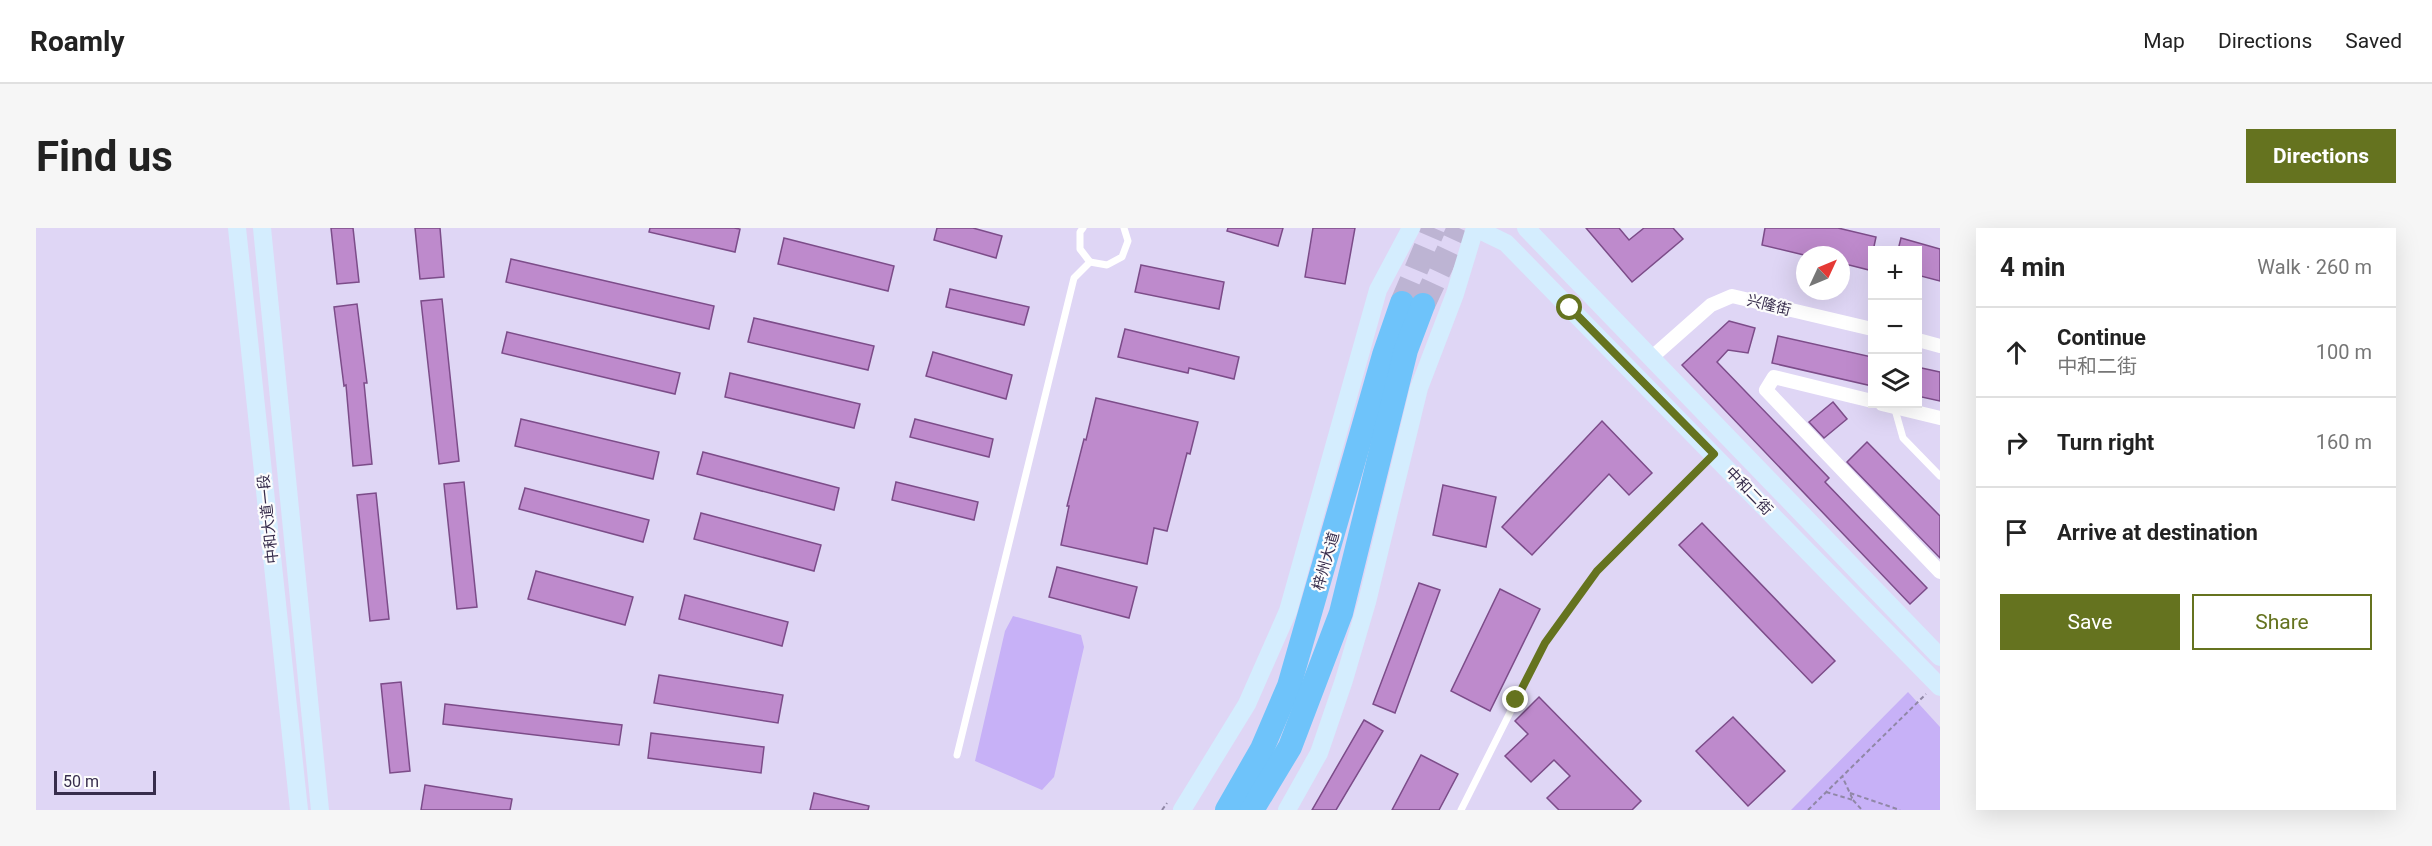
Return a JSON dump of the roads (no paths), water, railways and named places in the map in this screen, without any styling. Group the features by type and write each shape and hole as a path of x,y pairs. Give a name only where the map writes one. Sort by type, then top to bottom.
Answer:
{"highway":[{"name":"梓州大道","path":"1227,810 1262,749 1289,686 1384,355 1412,304 1407,350 1341,613 1290,747 1252,810"}],"main road":[{"name":"中和大道一段","path":"237,228 299,810"},
{"name":"中和大道一段","path":"262,228 320,810"},
{"path":"1182,810 1246,704 1288,611 1378,290 1411,228"},
{"path":"1287,810 1318,753 1344,680 1367,602 1419,388 1455,294 1475,228"},
{"name":"中和二街","path":"1475,228 1506,243 1938,685"},
{"name":"中和二街","path":"1526,228 1940,657"}],"street":[{"name":"兴隆街","path":"1651,358 1711,305 1732,296 1868,329"},
{"path":"1922,341 1940,346"},
{"path":"1868,400 1774,377 1766,390 1940,572"},
{"path":"1900,408 1940,418"}],"lane":[{"path":"1083,228 1080,232 1080,249 1090,262 1107,265 1122,257 1128,241 1124,228"},
{"path":"957,755 1074,278 1090,262"},
{"path":"1889,408 1903,438 1940,476"},
{"path":"1461,810 1545,643 1597,571 1714,454"}],"tunnel":[{"path":"1402,303 1434,228"},
{"path":"1423,305 1459,228"}]}
